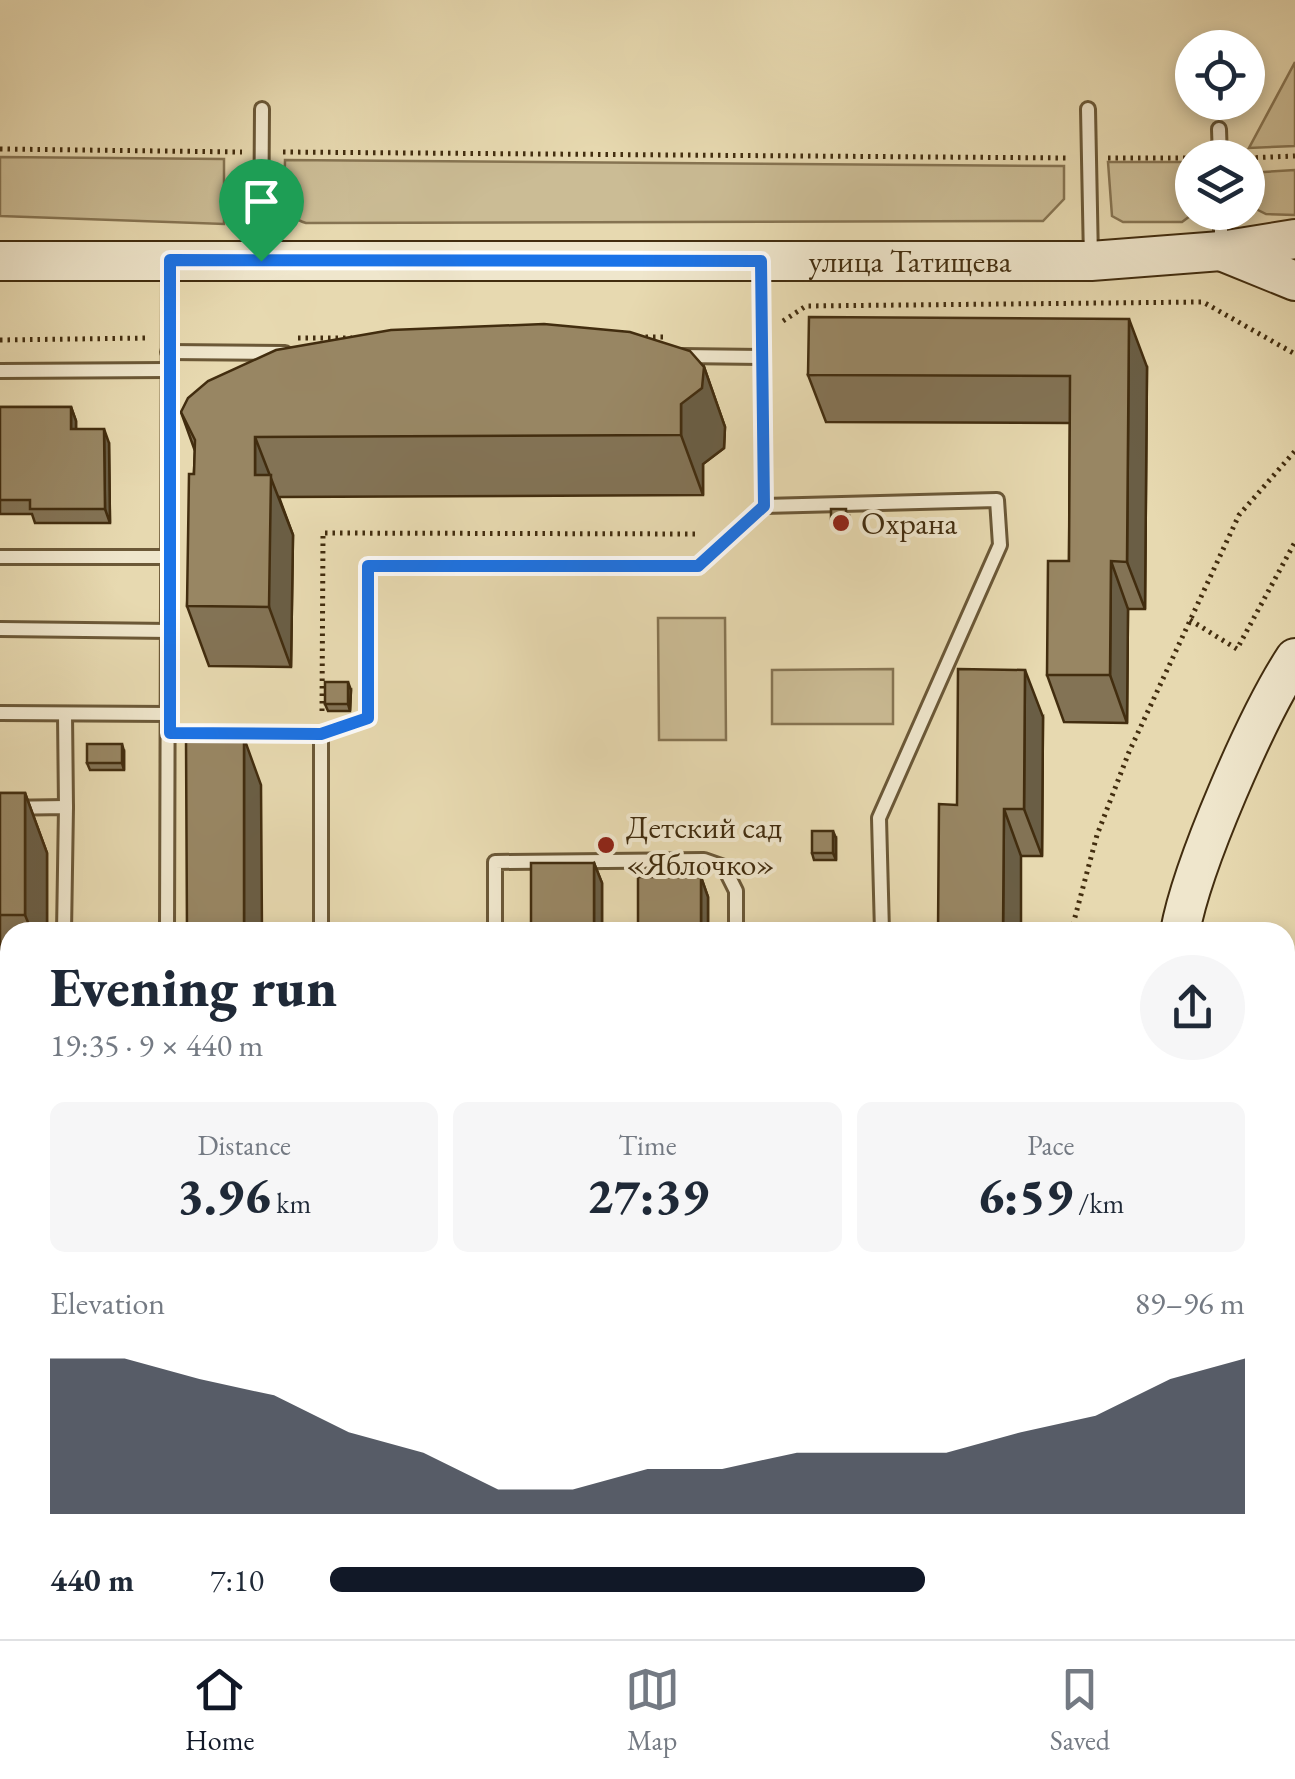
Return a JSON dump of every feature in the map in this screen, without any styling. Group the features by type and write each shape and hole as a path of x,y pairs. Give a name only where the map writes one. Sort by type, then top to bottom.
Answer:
{"street":[{"name":"улица Татищева","path":"0,261 1091,261 1221,252 1295,239"},
{"name":"улица Татищева","path":"1221,252 1295,281"},
{"path":"1183,922 1217,826 1277,686 1295,658"}],"lane":[{"path":"261,261 262,108"},
{"path":"1088,109 1091,261"},
{"path":"1219,130 1219,140"},
{"path":"1220,230 1221,252"},
{"path":"167,922 170,260"},
{"path":"761,261 764,506"},
{"path":"168,345 307,353"},
{"path":"663,356 762,357"},
{"path":"0,371 168,370"},
{"path":"170,733 321,734 368,718 368,566 698,566 764,506 997,500 1000,544 879,818 882,922"},
{"path":"0,557 168,557"},
{"path":"0,629 170,630"},
{"path":"0,713 170,714"},
{"path":"64,922 65,714"},
{"path":"321,734 321,922"},
{"path":"0,808 66,808"},
{"path":"495,922 495,862 704,860 724,867 736,891 736,922"}],"path":[{"path":"0,149 1175,158"},
{"path":"1265,157 1295,156"},
{"path":"762,336 806,306 1203,302 1295,354"},
{"path":"624,337 683,337"},
{"path":"287,338 366,338"},
{"path":"0,340 168,345"},
{"path":"1074,922 1097,835 1129,752 1239,515 1295,451"},
{"path":"1190,620 1237,649 1295,542"}],"shaded area":[{"path":"1295,62 1295,146 1265,147 1265,140 1253,140"},
{"path":"0,157 224,159 224,224 0,216"},
{"path":"285,160 1064,166 1064,199 1043,221 306,223 290,213 287,206"},
{"path":"1108,162 1175,162 1175,222 1123,222 1112,216"},
{"path":"1295,170 1295,215 1265,214 1265,172"},
{"path":"658,618 725,618 726,740 659,740"},
{"path":"893,669 893,724 772,724 772,670"}],"building":[{"path":"809,317 1129,319 1127,562 1111,561 1110,675 1047,675 1048,561 1069,561 1070,376 808,375"},
{"path":"544,324 630,332 690,351 704,367 702,388 681,404 681,435 255,437 255,475 271,475 269,607 187,606 189,474 194,474 195,440 181,412 188,398 208,381 276,350 391,330"},
{"path":"0,407 71,407 71,429 104,429 105,509 30,509 30,500 0,500"},
{"path":"831,509 846,509 846,522 831,522"},
{"path":"958,669 1025,670 1024,809 1004,809 1003,922 938,922 939,804 957,805"},
{"path":"325,682 348,682 348,704 325,704"},
{"path":"186,738 244,738 244,922 187,922"},
{"path":"87,744 122,744 122,763 87,763"},
{"path":"0,793 25,793 25,915 0,915"},
{"path":"812,831 833,831 833,853 812,853"},
{"path":"531,863 594,863 594,922 531,922"},
{"path":"638,877 701,877 701,922 638,922"}],"place":[{"name":"Охрана","path":"841,523"},
{"name":"Детский сад «Яблочко»","path":"606,845"}],"route":[{"path":"170,260 261,261 761,261 764,506 698,566 368,566 368,718 321,734 170,733 170,260"}]}
